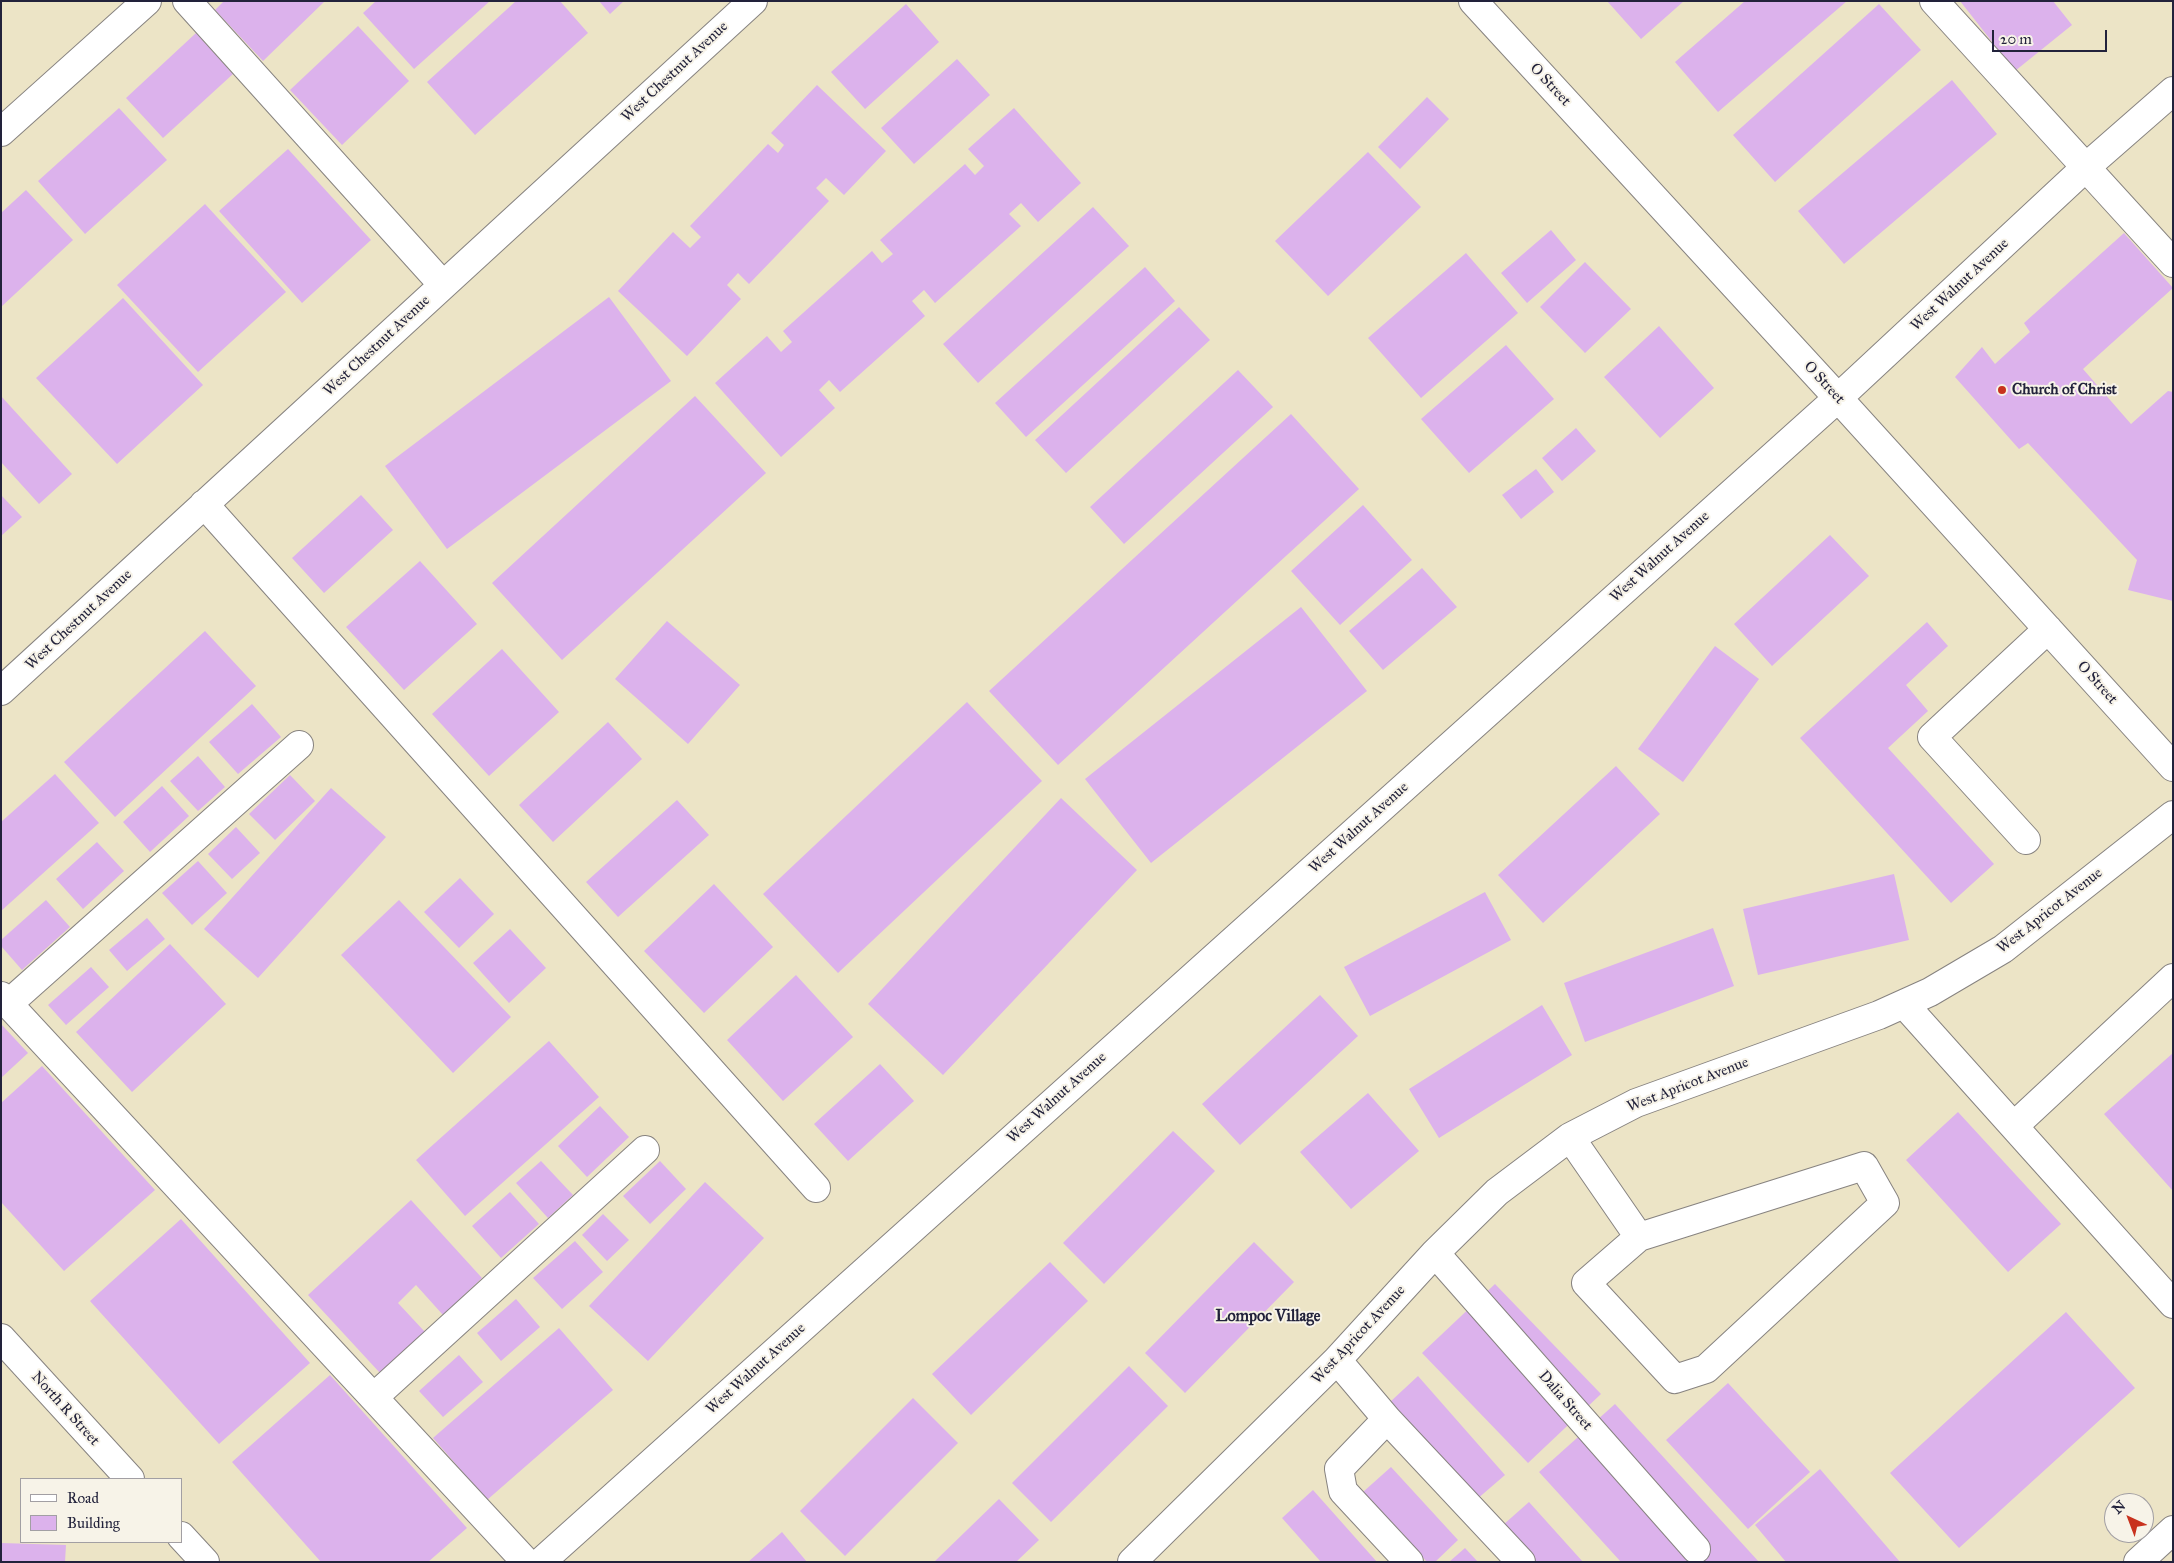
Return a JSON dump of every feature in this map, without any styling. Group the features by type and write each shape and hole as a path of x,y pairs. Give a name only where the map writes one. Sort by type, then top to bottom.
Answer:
{"street":[{"path":"1,132 147,1"},
{"path":"187,1 443,285"},
{"name":"West Chestnut Avenue","path":"1,691 753,1"},
{"name":"O Street","path":"1473,1 1838,398 2173,767"},
{"path":"1934,1 2173,263"},
{"name":"West Walnut Avenue","path":"541,1562 1838,398 2085,168 2173,90"},
{"path":"204,504 816,1188"},
{"path":"2026,840 1932,737 2048,629"},
{"path":"298,745 5,1000 526,1562"},
{"name":"West Apricot Avenue","path":"1132,1562 1337,1360 1435,1253 1497,1192 1570,1137 1636,1103 1879,1016 1930,992 2003,949 2173,815"},
{"path":"2014,1126 2173,978"},
{"path":"1904,1004 2173,1304"},
{"path":"1570,1137 1639,1236"},
{"path":"374,1397 645,1150"},
{"path":"1864,1166 1885,1203 1706,1369 1675,1379 1586,1283 1639,1236 1864,1166"},
{"name":"Dalia Street","path":"1435,1253 1696,1549"},
{"name":"North R Street","path":"1,1338 129,1478"},
{"path":"1337,1360 1387,1419 1521,1562"},
{"path":"1387,1419 1339,1469 1343,1491 1409,1562"},
{"path":"2138,1562 2173,1530"},
{"path":"182,1537 205,1562"}],"building":[{"path":"224,1 324,2 263,61 215,10"},
{"path":"376,1 490,1 414,69 363,13"},
{"path":"516,1 560,1 588,33 475,135 427,82"},
{"path":"599,1 624,1 610,14"},
{"path":"1607,1 1684,1 1641,39"},
{"path":"1745,1 1847,1 1718,112 1675,62"},
{"path":"1960,1 2053,1 2072,25 2015,71"},
{"path":"906,4 939,42 865,109 831,72"},
{"path":"1879,4 1921,50 1775,182 1733,135"},
{"path":"358,26 409,81 342,145 290,90"},
{"path":"196,33 233,74 163,138 126,98"},
{"path":"957,59 990,95 914,164 881,128"},
{"path":"1952,80 1997,134 1844,264 1798,211"},
{"path":"817,85 886,151 844,195 826,178 816,188 829,201 749,284 738,273 727,285 741,299 687,356 618,291 673,232 690,248 701,237 690,226 768,144 778,153 784,145 771,133"},
{"path":"1427,97 1449,119 1400,169 1378,147"},
{"path":"119,108 167,160 85,234 38,181"},
{"path":"1014,108 1081,183 1038,222 1021,203 1009,214 1021,226 935,303 924,290 912,301 925,316 840,392 829,380 819,390 835,408 781,457 715,383 767,336 781,352 792,342 783,331 872,251 882,263 893,254 880,240 965,164 975,175 984,166 968,149"},
{"path":"288,149 371,240 302,303 219,211"},
{"path":"1368,152 1421,207 1328,296 1275,241"},
{"path":"26,190 73,240 1,307 1,213"},
{"path":"205,204 286,292 198,372 117,285"},
{"path":"1093,207 1129,246 978,383 943,344"},
{"path":"1551,230 1576,260 1527,303 1501,273"},
{"path":"2124,233 2173,288 2083,369 2131,424 2168,391 2173,392 2173,601 2128,590 2137,560 2028,443 2019,449 1955,377 1982,347 1995,364 2030,332 2024,323"},
{"path":"1466,253 1518,313 1421,398 1368,338"},
{"path":"1585,262 1631,309 1585,353 1540,307"},
{"path":"1145,267 1175,301 1026,437 995,403"},
{"path":"609,297 671,381 447,549 385,466"},
{"path":"123,298 203,385 117,464 36,378"},
{"path":"1179,307 1210,340 1066,473 1035,440"},
{"path":"1659,326 1714,388 1660,438 1604,377"},
{"path":"1506,345 1554,399 1469,473 1421,419"},
{"path":"1238,370 1273,407 1124,544 1090,507"},
{"path":"1,396 72,474 39,504 1,462"},
{"path":"695,396 766,473 562,660 492,583"},
{"path":"1291,414 1359,489 1058,765 989,691"},
{"path":"1576,428 1596,451 1562,481 1542,458"},
{"path":"1536,469 1554,492 1521,519 1502,495"},
{"path":"1,495 22,517 1,536"},
{"path":"361,495 393,530 324,593 292,558"},
{"path":"1363,505 1412,560 1340,625 1291,571"},
{"path":"1830,535 1869,576 1772,666 1734,624"},
{"path":"420,561 477,624 404,690 346,627"},
{"path":"1422,568 1457,607 1383,670 1349,631"},
{"path":"1301,607 1367,691 1151,863 1085,779"},
{"path":"667,621 740,685 688,744 615,679"},
{"path":"1927,622 1948,646 1906,685 1928,711 1888,748 1994,864 1951,903 1800,738"},
{"path":"205,631 256,686 115,817 64,762"},
{"path":"1715,646 1759,679 1683,782 1638,749"},
{"path":"502,649 559,712 489,776 432,714"},
{"path":"967,702 1042,781 838,973 763,894"},
{"path":"252,704 281,737 238,774 209,742"},
{"path":"608,722 642,759 553,842 519,805"},
{"path":"198,756 225,787 198,811 170,781"},
{"path":"1616,766 1660,814 1543,923 1498,875"},
{"path":"55,774 99,823 1,911 1,822"},
{"path":"290,775 315,801 275,840 249,814"},
{"path":"162,786 189,816 150,852 123,822"},
{"path":"331,788 386,837 258,978 204,929"},
{"path":"1061,798 1137,870 943,1075 868,1004"},
{"path":"677,800 709,835 618,917 586,882"},
{"path":"236,827 260,853 232,879 208,854"},
{"path":"97,842 124,871 83,909 56,879"},
{"path":"198,861 227,893 192,925 162,893"},
{"path":"1894,874 1909,940 1758,975 1743,909"},
{"path":"460,878 494,914 459,948 424,912"},
{"path":"714,884 773,947 704,1013 644,951"},
{"path":"1485,892 1511,940 1370,1016 1344,967"},
{"path":"46,900 70,927 22,970 1,946 1,940"},
{"path":"399,900 511,1017 453,1073 341,955"},
{"path":"147,918 165,939 127,971 109,950"},
{"path":"1713,928 1734,986 1585,1042 1564,983"},
{"path":"510,929 546,968 509,1003 473,963"},
{"path":"170,944 226,1004 132,1092 76,1032"},
{"path":"91,967 109,987 66,1025 48,1005"},
{"path":"796,975 853,1037 783,1101 727,1040"},
{"path":"1320,995 1358,1036 1240,1145 1202,1104"},
{"path":"1542,1005 1572,1055 1439,1138 1409,1089"},
{"path":"1,1024 28,1053 1,1078"},
{"path":"549,1041 599,1097 465,1216 416,1160"},
{"path":"2173,1053 2173,1191 2104,1114"},
{"path":"880,1064 914,1101 848,1161 814,1124"},
{"path":"42,1066 155,1190 64,1271 1,1202 1,1103"},
{"path":"1368,1093 1419,1151 1351,1209 1300,1152"},
{"path":"600,1106 629,1137 587,1177 558,1146"},
{"path":"1958,1112 2061,1224 2008,1272 1906,1160"},
{"path":"1173,1131 1215,1171 1104,1284 1063,1243"},
{"path":"541,1161 573,1195 548,1218 516,1183"},
{"path":"660,1161 686,1189 650,1224 623,1196"},
{"path":"705,1182 764,1238 648,1361 589,1306"},
{"path":"510,1192 539,1224 501,1258 472,1226"},
{"path":"411,1200 482,1278 443,1315 416,1285 398,1303 425,1332 380,1373 308,1295"},
{"path":"603,1214 629,1240 607,1261 582,1235"},
{"path":"181,1219 310,1363 219,1444 90,1301"},
{"path":"575,1241 603,1272 562,1309 533,1278"},
{"path":"1254,1242 1294,1282 1185,1393 1145,1353"},
{"path":"1050,1262 1088,1301 971,1415 932,1374"},
{"path":"1495,1284 1601,1394 1528,1463 1422,1353"},
{"path":"516,1299 540,1327 501,1361 477,1333"},
{"path":"2066,1312 2135,1388 1959,1548 1890,1473"},
{"path":"559,1328 613,1390 487,1500 433,1438"},
{"path":"459,1355 483,1382 443,1417 419,1391"},
{"path":"1129,1366 1168,1406 1051,1522 1012,1483"},
{"path":"330,1375 467,1528 428,1562 321,1562 232,1462"},
{"path":"1418,1376 1505,1475 1476,1500 1390,1402"},
{"path":"1728,1383 1810,1472 1748,1529 1666,1440"},
{"path":"913,1398 958,1443 845,1556 800,1511"},
{"path":"1615,1404 1759,1562 1621,1562 1539,1472"},
{"path":"1391,1467 1458,1540 1435,1562 1427,1562 1363,1492"},
{"path":"1820,1469 1900,1562 1786,1562 1755,1525"},
{"path":"1313,1490 1377,1562 1321,1562 1282,1518"},
{"path":"999,1499 1039,1540 1016,1562 934,1562"},
{"path":"1529,1502 1583,1562 1536,1562 1503,1525"},
{"path":"782,1532 807,1562 748,1562"},
{"path":"1,1543 66,1545 65,1562 1,1562"},
{"path":"1465,1548 1478,1562 1449,1562"}],"place":[{"name":"Church of Christ","path":"2002,390"}],"district":[{"name":"Lompoc Village","path":"1268,1317"}]}
